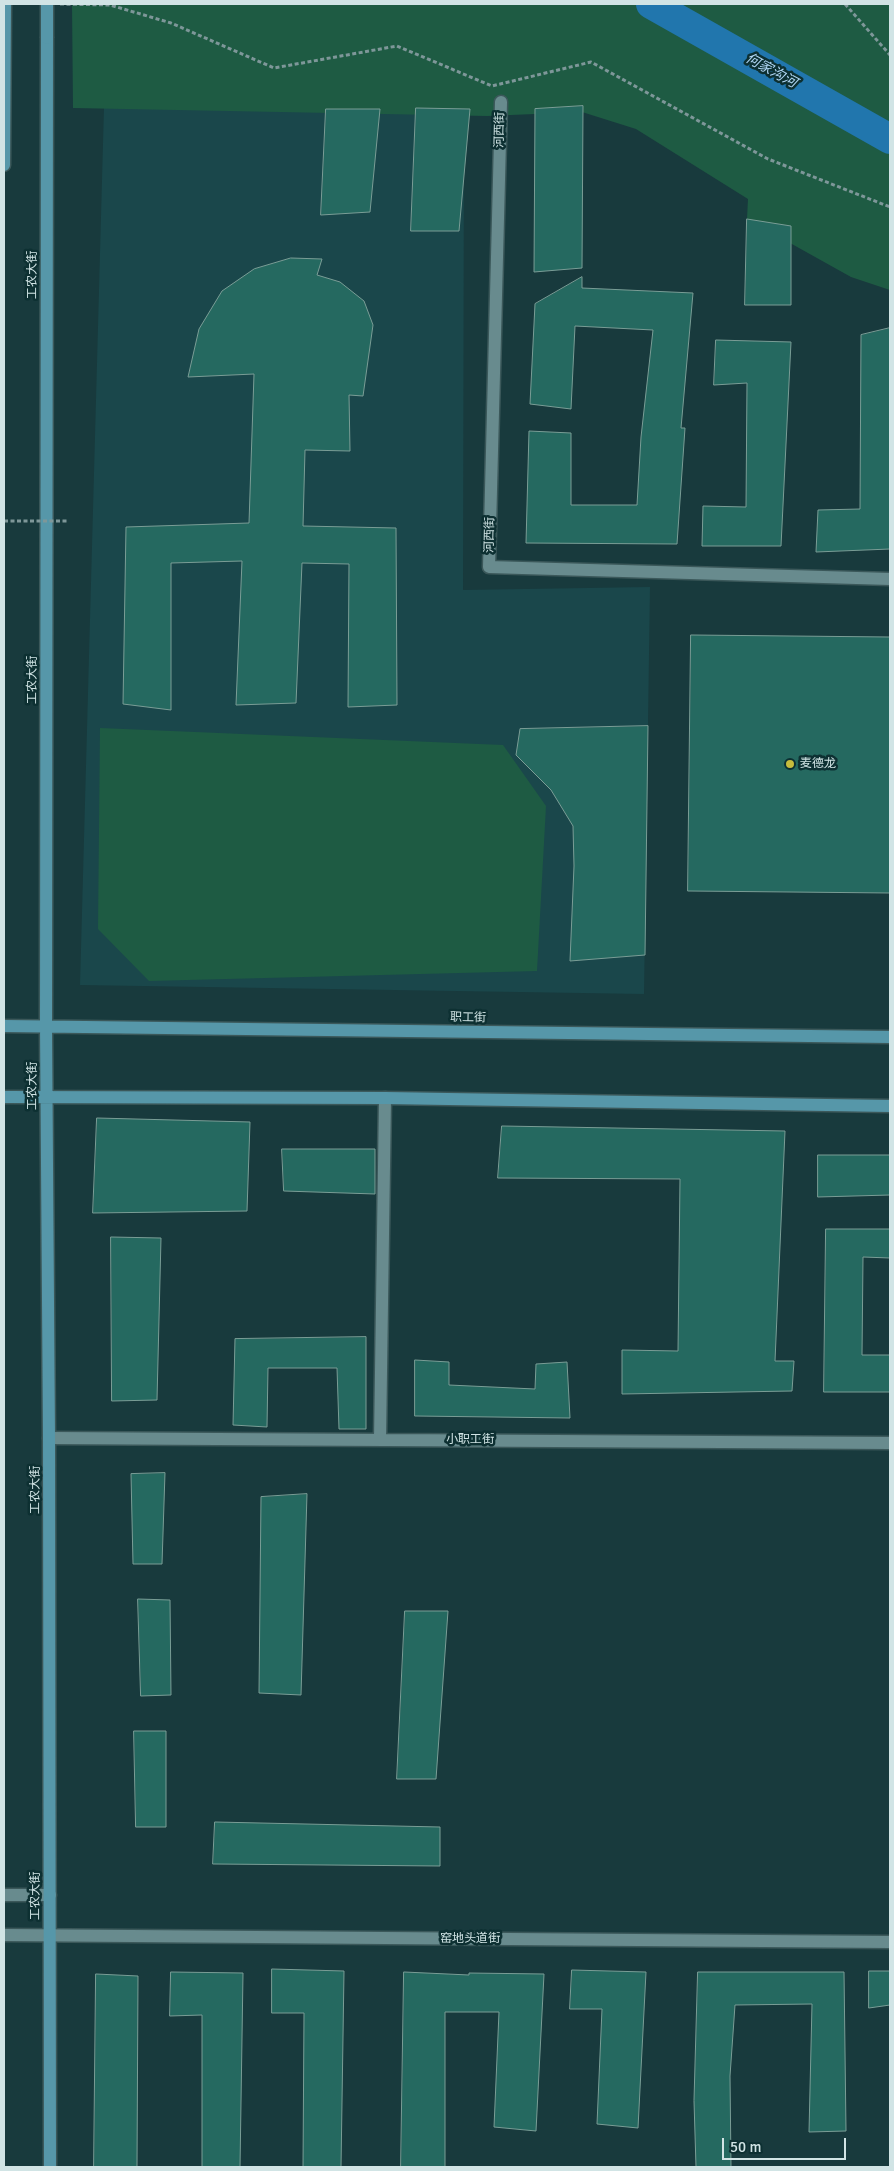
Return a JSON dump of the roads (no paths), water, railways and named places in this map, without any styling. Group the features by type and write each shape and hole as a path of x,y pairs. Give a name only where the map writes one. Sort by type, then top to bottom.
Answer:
{"main road":[{"path":"4,165 5,4"},
{"name":"工农大街","path":"47,4 46,1096 50,1438 50,2167"},
{"name":"职工街","path":"4,1026 890,1037"},
{"path":"4,1097 385,1098 890,1106"}],"street":[{"name":"河西街","path":"501,102 490,567 890,579"},
{"path":"380,1440 385,1098"},
{"name":"小职工街","path":"50,1438 890,1443"},
{"path":"4,1894 50,1895"},
{"name":"窑地头道街","path":"4,1935 890,1942"}],"waterway":[{"name":"何家沟河","path":"651,4 890,139"}],"place":[{"name":"麦德龙","path":"790,764"}]}
